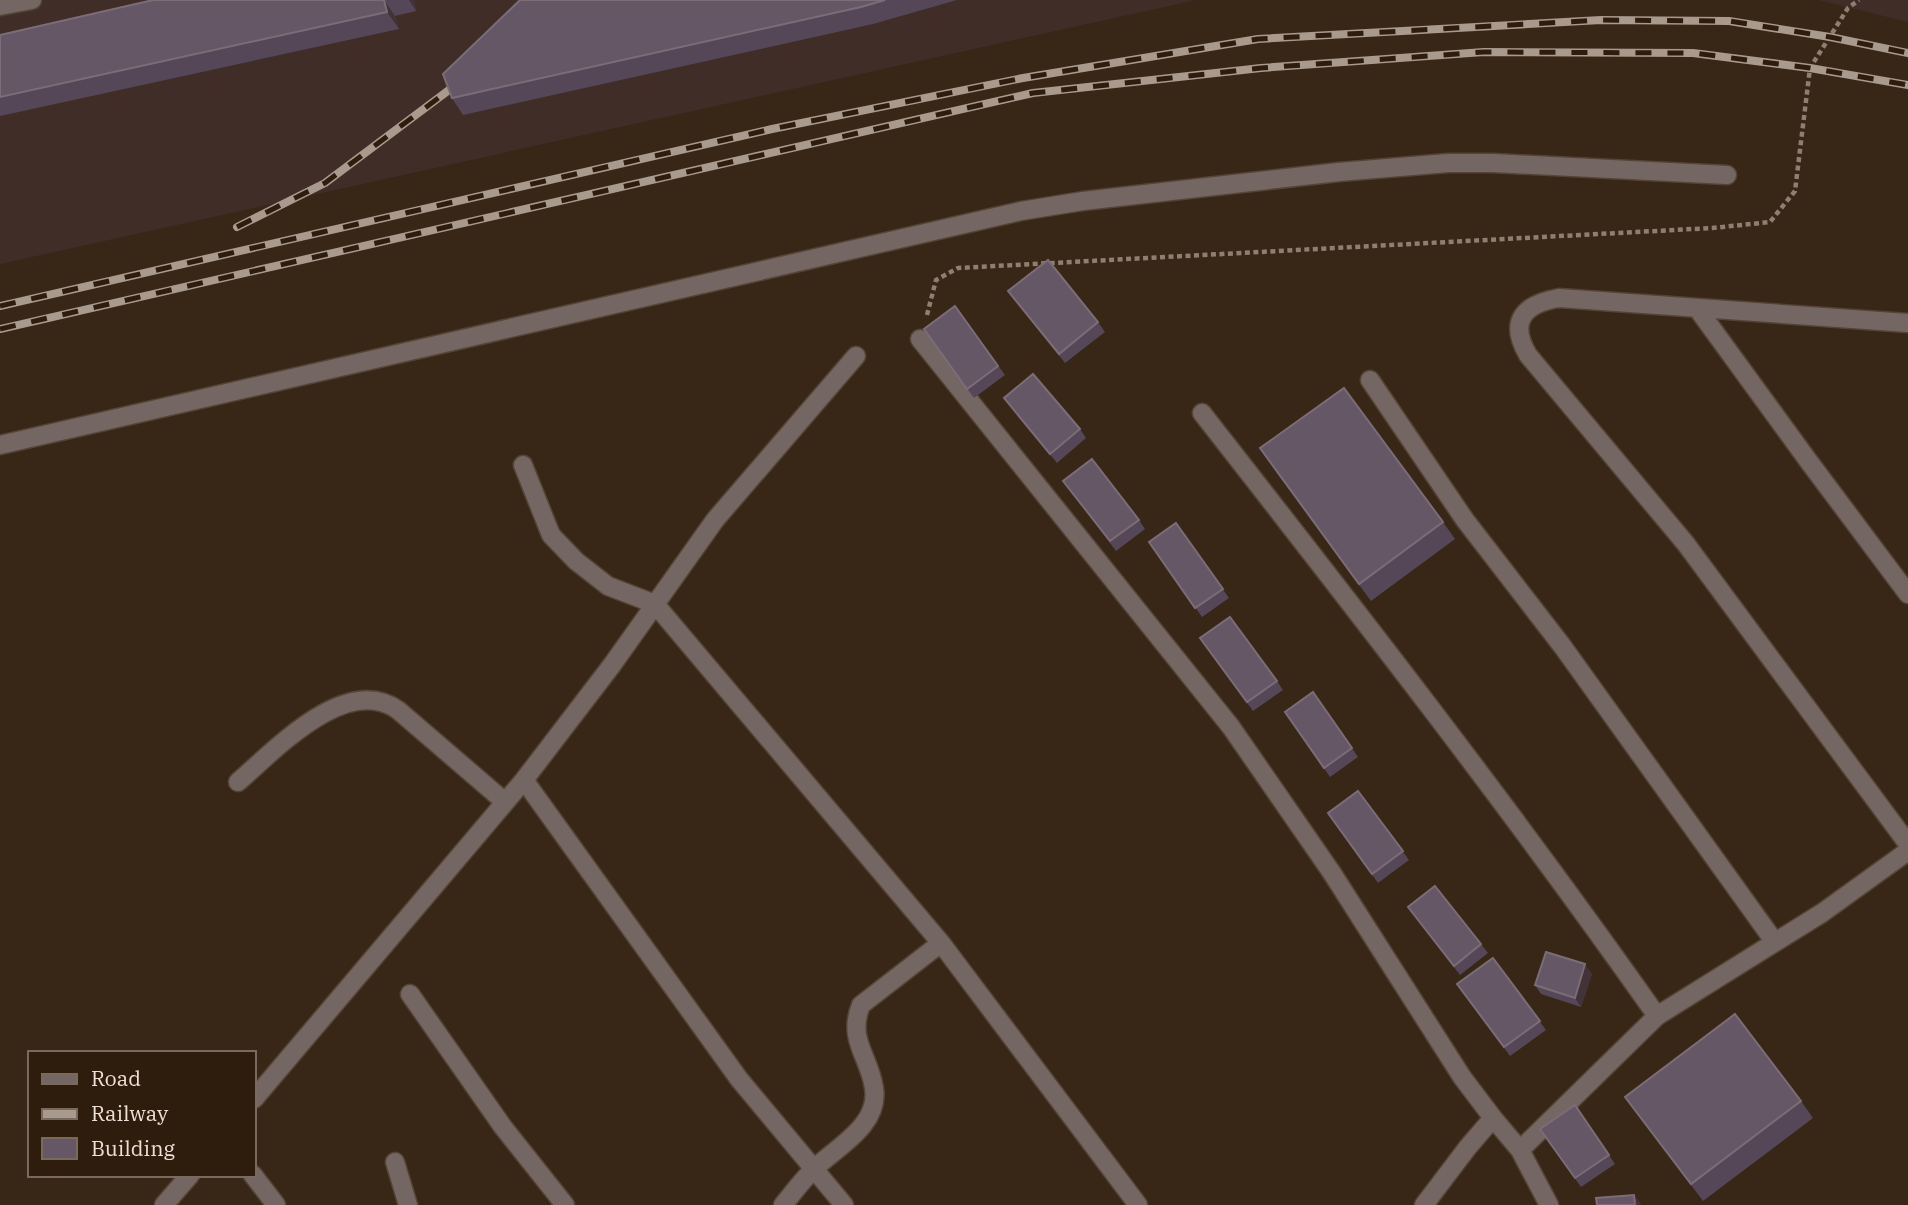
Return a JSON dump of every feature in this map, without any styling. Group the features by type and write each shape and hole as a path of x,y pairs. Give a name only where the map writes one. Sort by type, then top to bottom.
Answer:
{"street":[{"path":"0,6 32,0"},
{"path":"0,445 1021,211 1083,201 1339,172 1448,163 1727,175"},
{"path":"1908,323 1559,298 1541,301 1528,308 1518,331 1528,355 1686,544 1908,844"},
{"path":"1697,307 1908,594"},
{"path":"920,339 1231,727 1332,873 1462,1077 1520,1150 1549,1205"},
{"path":"256,1097 524,780 612,665 715,520 856,356"},
{"path":"1370,380 1465,520 1563,647 1774,941"},
{"path":"1202,413 1363,619 1559,878 1657,1016"},
{"path":"523,466 551,535 576,561 608,586 654,604 941,943 1138,1205"},
{"path":"238,782 303,727 332,709 354,700 372,699 388,703 398,710 505,803"},
{"path":"524,780 739,1079 844,1205"},
{"path":"1520,1150 1657,1016 1822,912 1908,852"},
{"path":"783,1205 815,1168 851,1140 872,1106 874,1089 855,1032 861,1004 941,943"},
{"path":"410,994 503,1127 565,1205"},
{"path":"1424,1205 1493,1118"},
{"path":"396,1162 408,1205"},
{"path":"164,1205 188,1177"},
{"path":"255,1177 276,1205"}],"path":[{"path":"920,339 936,280 958,268 1712,228 1770,222 1795,191 1810,68 1848,8 1859,0"}],"shaded area":[{"path":"0,0 1196,0 0,264"},
{"path":"1818,0 1908,0 1908,22"}],"building":[{"path":"153,0 384,0 387,12 0,97 0,35"},
{"path":"520,0 885,0 452,98 443,74"},
{"path":"1048,260 1098,322 1059,354 1008,291"},
{"path":"955,306 998,366 967,389 924,329"},
{"path":"1033,374 1080,429 1050,454 1004,398"},
{"path":"1344,388 1443,522 1359,584 1260,448"},
{"path":"1092,459 1139,520 1110,541 1063,481"},
{"path":"1176,523 1223,589 1195,608 1149,542"},
{"path":"1230,617 1277,681 1247,702 1200,638"},
{"path":"1313,692 1352,748 1324,768 1285,712"},
{"path":"1358,791 1403,851 1372,874 1328,813"},
{"path":"1435,886 1481,944 1454,966 1408,907"},
{"path":"1546,952 1585,964 1575,998 1535,985"},
{"path":"1493,958 1540,1021 1504,1047 1457,984"},
{"path":"1735,1014 1801,1101 1691,1184 1625,1097"},
{"path":"1575,1105 1609,1155 1575,1178 1540,1129"},
{"path":"1634,1195 1635,1205 1597,1205 1596,1198"}],"railway":[{"path":"0,306 772,129 1023,78 1258,39 1601,20 1729,21 1908,53"},
{"path":"0,329 1033,93 1261,68 1484,52 1693,53 1810,68 1908,85"},
{"path":"237,227 325,183 449,90 462,77"}]}
